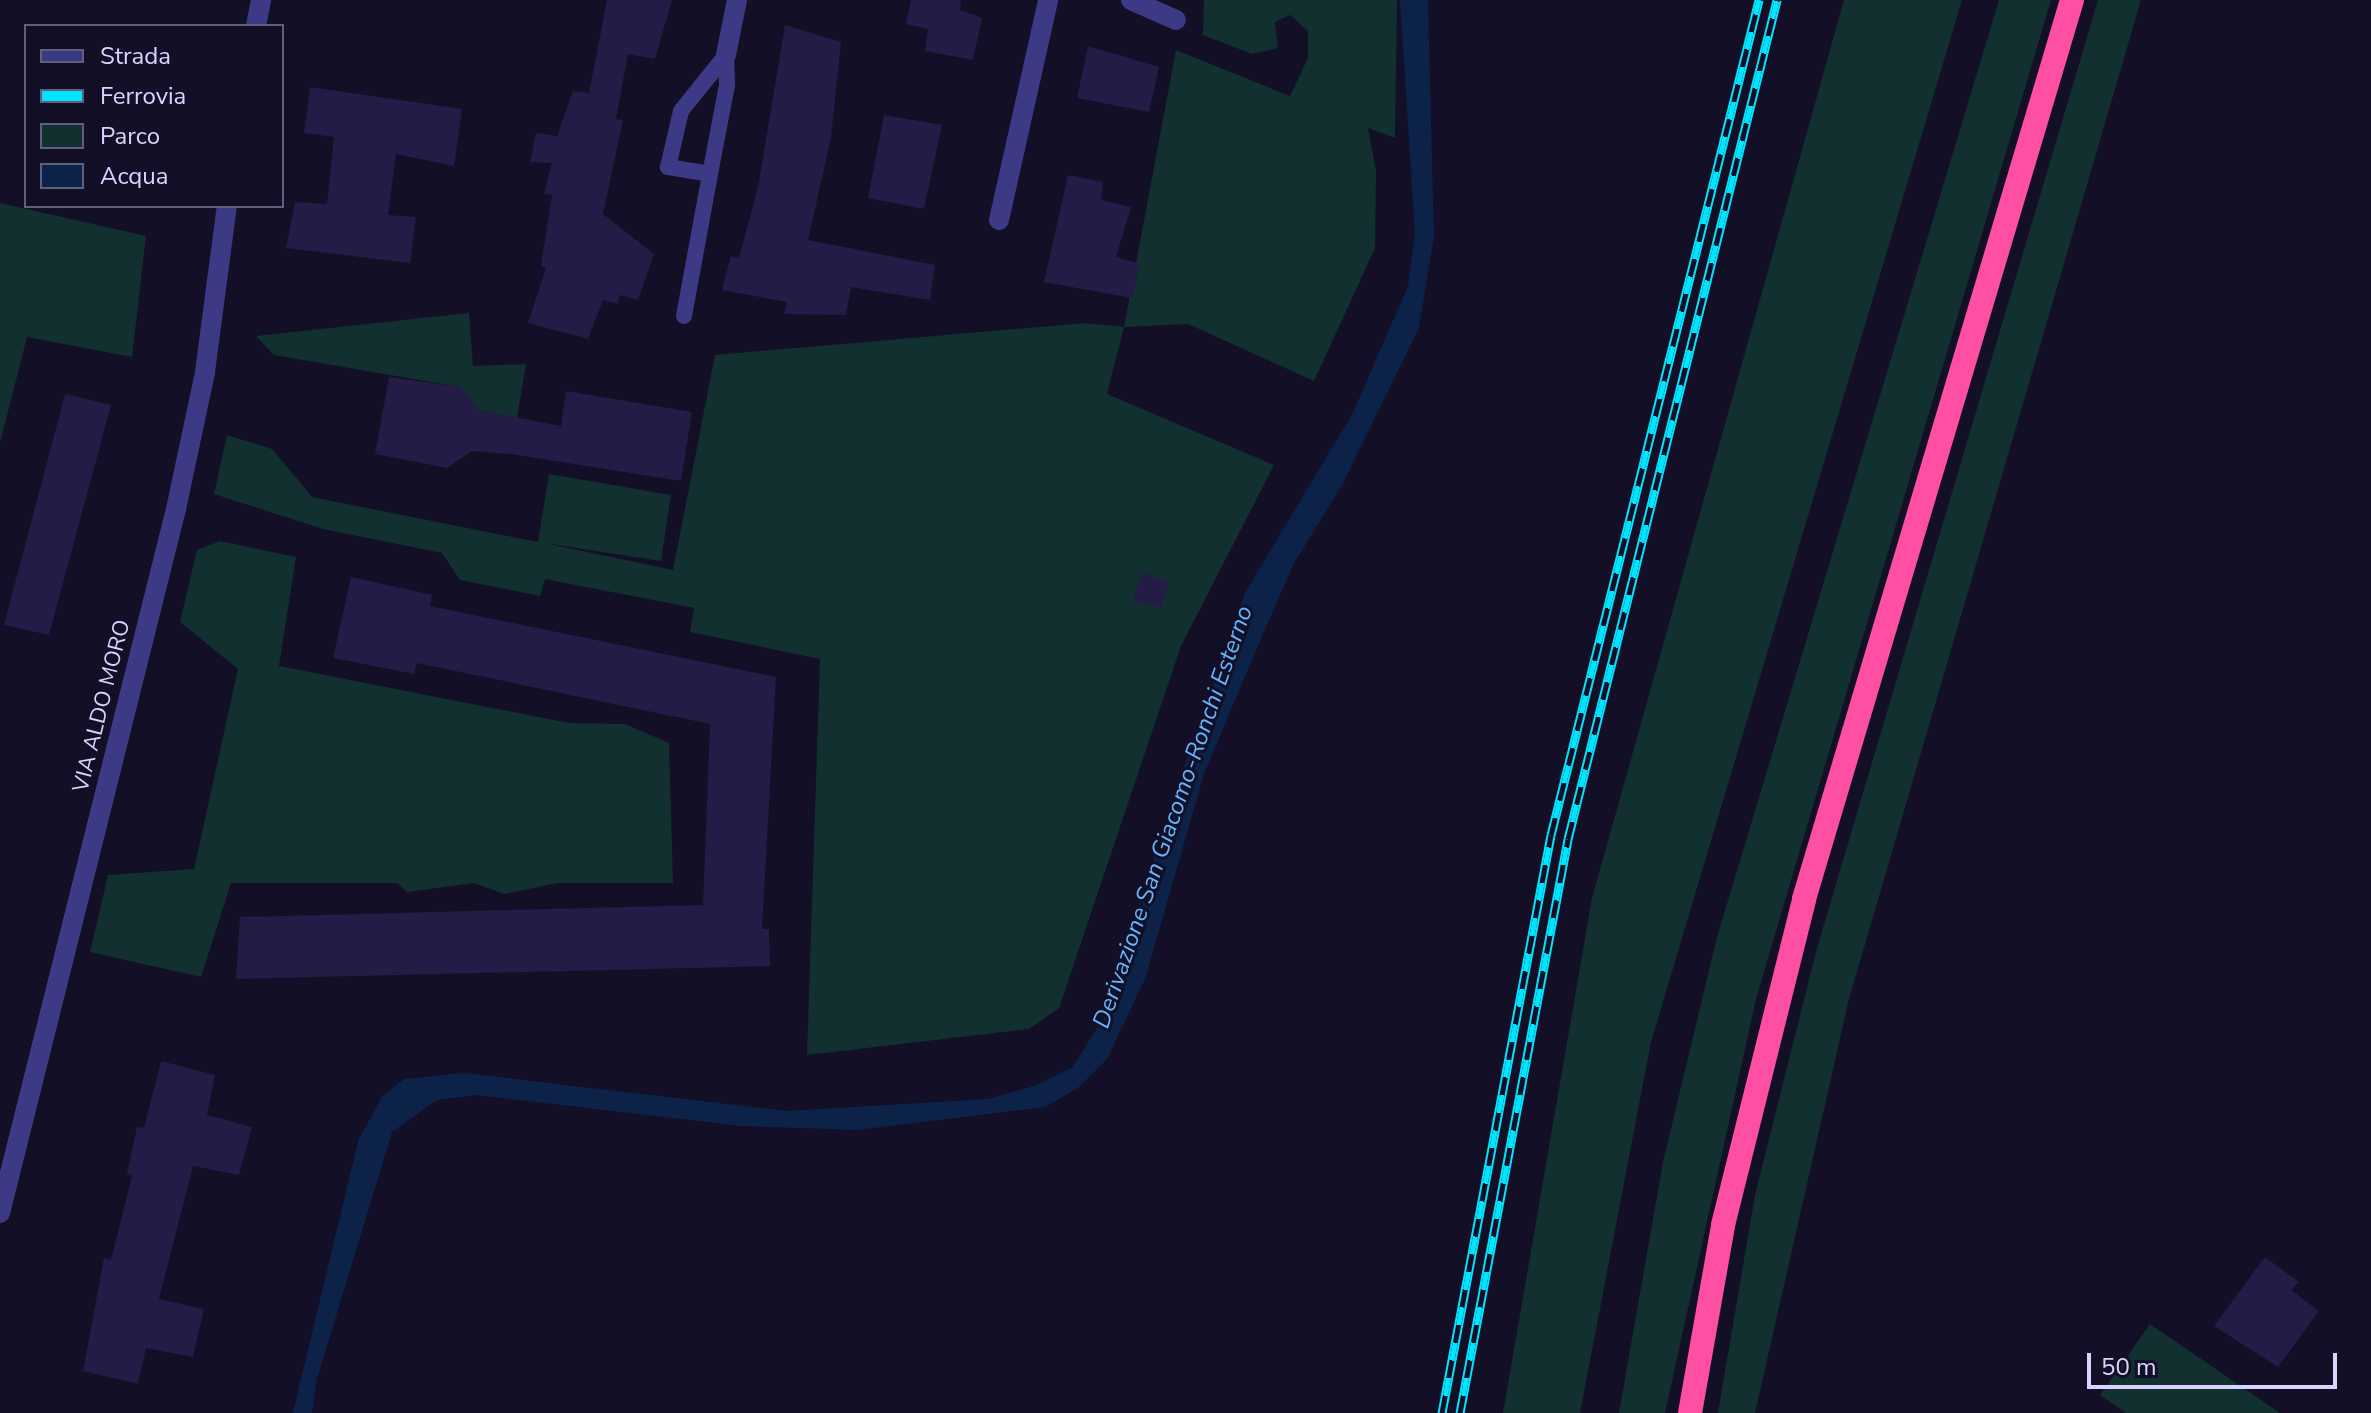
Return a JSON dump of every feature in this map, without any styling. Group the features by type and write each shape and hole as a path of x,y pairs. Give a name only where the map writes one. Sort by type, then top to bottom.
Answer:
{"highway":[{"path":"1690,1413 1723,1225 1800,915 2072,0"}],"street":[{"path":"256,24 261,0"},
{"path":"726,55 737,0"},
{"path":"999,220 1048,0"},
{"path":"1131,0 1176,20"},
{"name":"VIA ALDO MORO","path":"0,1213 176,509 205,372 227,208"}],"lane":[{"path":"710,174 668,167 681,111 726,55"},
{"path":"684,316 727,85 726,55"}],"green space":[{"path":"1204,0 1397,0 1395,138 1368,128 1376,171 1375,248 1314,381 1188,324 1124,327 1176,50 1290,96 1308,58 1308,31 1290,15 1275,22 1278,48 1252,54 1203,35"},
{"path":"1844,0 1962,0 1651,1042 1580,1413 1503,1413 1592,898"},
{"path":"1999,0 2051,0 1756,999 1665,1413 1619,1413 1663,1162 1717,937"},
{"path":"2098,0 2141,0 1849,999 1755,1413 1718,1413 1755,1195 1817,948"},
{"path":"0,203 146,236 132,357 27,337 0,443"},
{"path":"469,313 473,366 526,364 517,418 478,410 460,387 274,355 256,336"},
{"path":"1085,323 1124,327 1107,394 1274,465 1181,646 1059,1008 1029,1029 807,1055 820,659 690,632 694,608 545,579 540,596 460,580 442,553 323,529 214,494 227,435 272,449 312,497 538,542 549,474 671,495 661,561 544,543 673,570 715,355"},
{"path":"220,541 296,557 279,666 569,723 625,724 669,743 673,883 557,883 504,894 474,883 407,892 398,883 231,883 201,977 90,952 108,875 194,869 238,669 180,622 197,550"},
{"path":"2150,1324 2280,1413 2126,1413 2100,1395"}],"water":[{"path":"1405,0 1428,0 1434,237 1419,328 1341,487 1293,565 1254,655 1204,774 1145,979 1107,1059 1078,1088 1045,1107 857,1130 741,1126 477,1095 437,1100 392,1132 317,1379 312,1413 298,1413 363,1142 386,1100 406,1084 464,1078 787,1116 887,1114 989,1104 1076,1070 1108,1020 1250,594 1357,416 1413,287 1420,233"}],"building":[{"path":"607,0 672,0 655,59 628,54 616,119 623,120 603,214 654,254 638,300 620,295 618,304 603,300 588,339 528,323 546,268 541,266 552,195 544,194 552,163 530,162 536,133 557,136 573,91 589,93"},
{"path":"911,0 961,0 960,10 982,18 973,60 925,51 928,29 906,24"},
{"path":"785,25 841,42 831,138 808,240 935,265 930,300 851,287 846,315 784,314 787,302 722,290 731,256 739,258 758,187"},
{"path":"1088,46 1159,67 1149,112 1077,98"},
{"path":"310,87 462,109 454,166 396,154 388,215 416,217 410,263 286,248 295,202 327,204 334,137 304,133"},
{"path":"884,115 942,125 924,209 868,198"},
{"path":"1068,175 1103,182 1101,200 1131,207 1116,257 1140,264 1132,298 1044,282"},
{"path":"389,377 461,387 478,410 561,426 566,391 692,412 681,481 511,454 472,451 447,468 375,454"},
{"path":"65,394 111,405 49,635 4,625"},
{"path":"1142,573 1169,582 1161,607 1133,601"},
{"path":"351,577 432,595 430,606 776,677 762,929 769,929 770,966 236,979 240,917 703,905 710,724 417,663 414,674 333,658"},
{"path":"161,1061 215,1075 207,1115 252,1127 239,1175 193,1166 159,1299 204,1309 193,1357 146,1348 138,1384 83,1371 104,1258 111,1260 132,1176 127,1174 137,1127 144,1128"},
{"path":"2265,1257 2299,1282 2291,1290 2319,1311 2278,1367 2214,1326"}],"waterway":[{"name":"Derivazione San Giacomo-Ronchi Esterno","path":"1218,686 1250,594 1357,416 1413,287 1420,233 1405,0"},
{"name":"Derivazione San Giacomo-Ronchi Esterno","path":"1182,788 1210,709"},
{"name":"Derivazione San Giacomo-Ronchi Esterno","path":"298,1413 363,1142 386,1100 406,1084 464,1078 787,1116 989,1104 1038,1090 1076,1071 1108,1020 1173,814"}],"railway":[{"path":"1442,1413 1551,835 1759,0"},
{"path":"1460,1413 1568,839 1777,0"}]}
